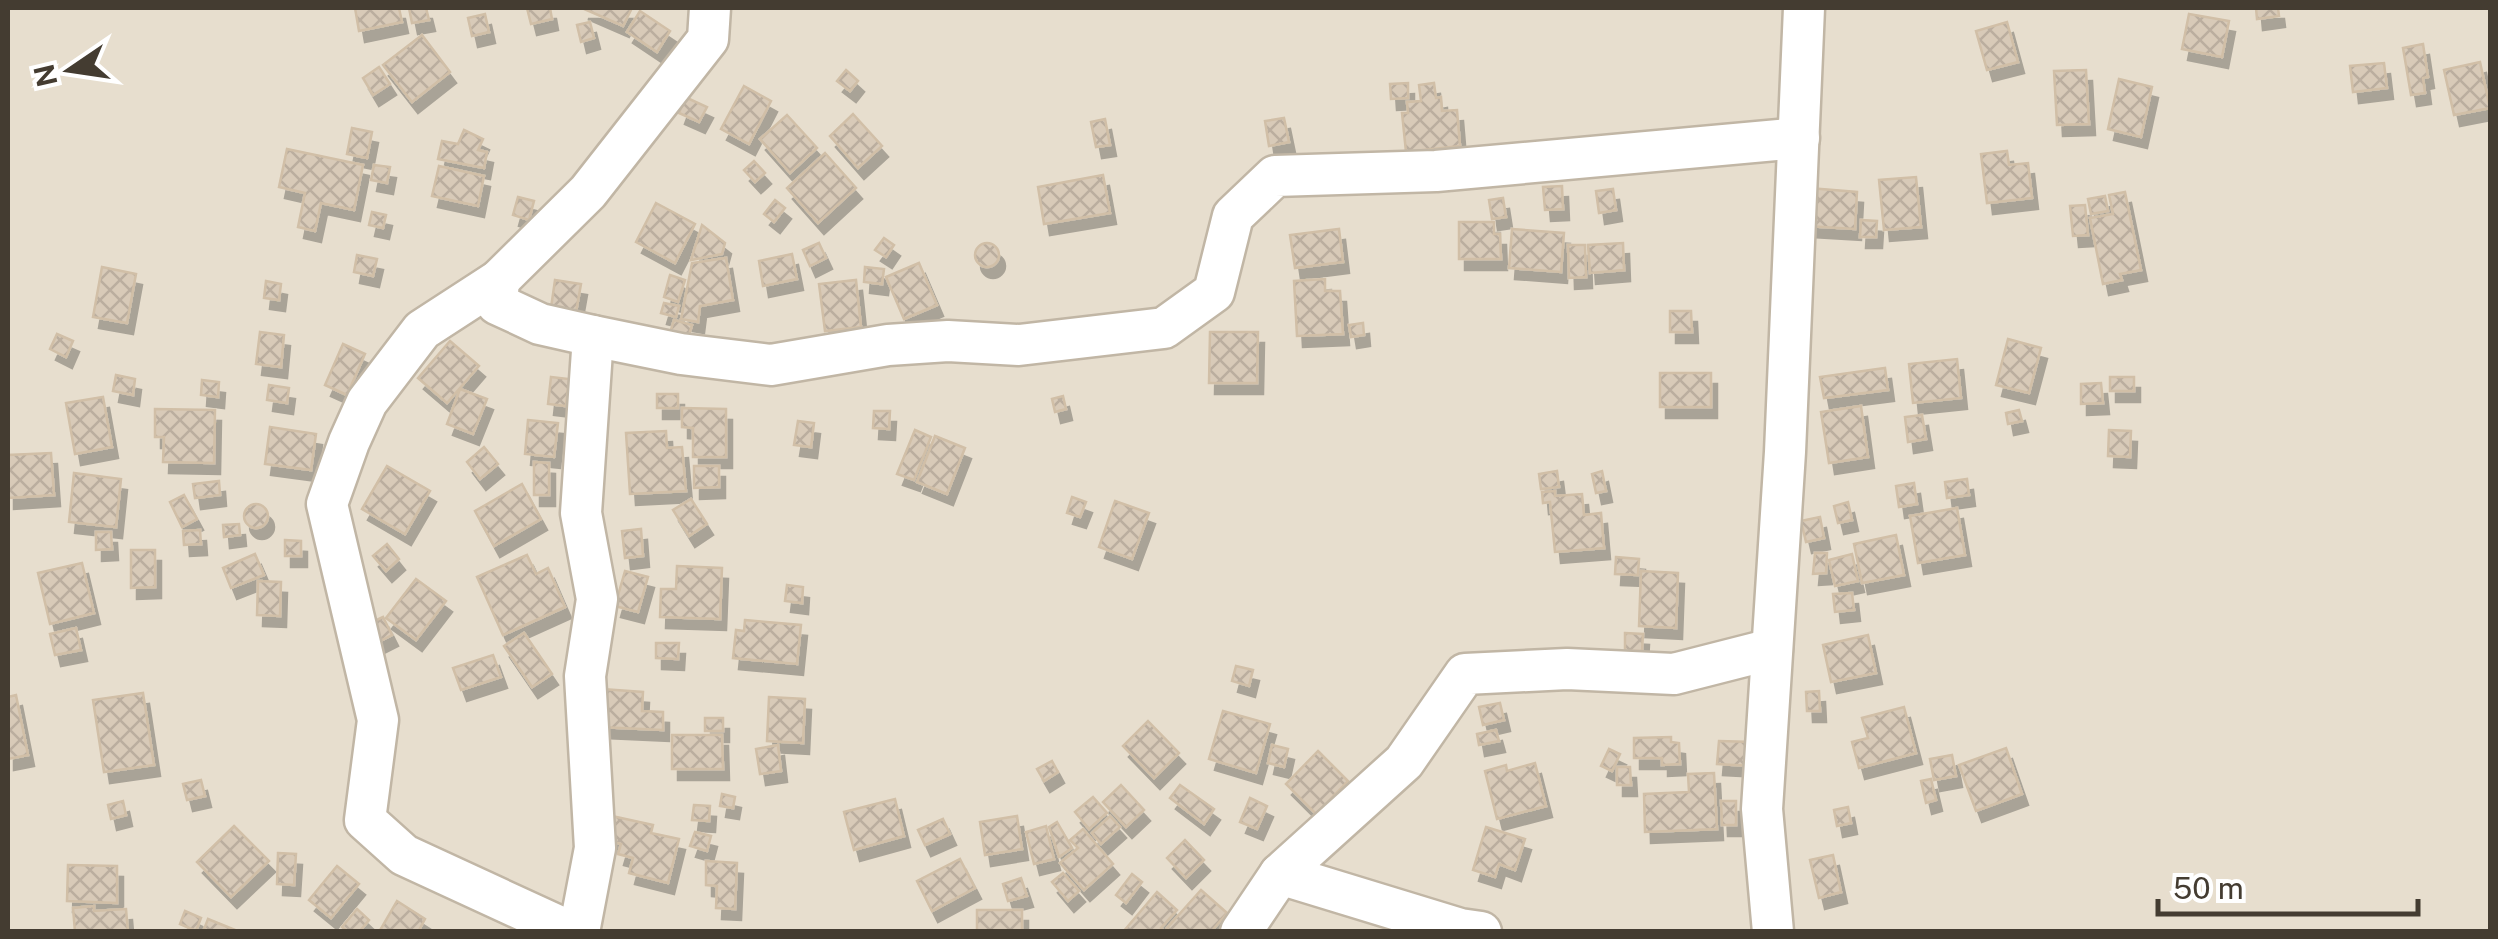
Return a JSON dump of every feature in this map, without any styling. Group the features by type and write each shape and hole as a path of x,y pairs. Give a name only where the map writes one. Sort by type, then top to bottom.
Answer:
{"street":[{"path":"571,932 404,855 365,820 378,720 327,504 367,402 422,330 499,280 588,192 708,39 710,8"},
{"path":"1773,932 1762,809 1804,8"},
{"path":"499,280 498,304 540,324 681,354 771,364 888,345 948,341 1018,345 1164,328 1214,292 1233,216 1275,176 1436,171 1799,138"},
{"path":"578,932 594,848 585,676 597,599 581,513 593,336"},
{"path":"1241,932 1280,874 1404,762 1466,674 1566,670 1674,674 1772,648"},
{"path":"1280,874 1460,930 1481,932"}],"shaded area":[{"path":"8,8 2490,8 2490,931 8,931"}],"building":[{"path":"355,8 399,8 402,22 359,31"},
{"path":"409,8 426,8 429,20 412,23"},
{"path":"527,8 550,8 552,19 531,24"},
{"path":"582,8 632,8 623,26"},
{"path":"2256,8 2278,8 2279,16 2257,19"},
{"path":"640,11 670,31 657,52 627,32"},
{"path":"485,14 489,32 472,36 468,18"},
{"path":"2189,14 2229,21 2222,57 2182,49"},
{"path":"590,22 594,38 581,42 577,25"},
{"path":"2007,22 2018,62 1987,70 1976,31"},
{"path":"422,35 450,72 412,102 383,65"},
{"path":"2423,44 2428,77 2423,78 2425,93 2411,95 2403,48"},
{"path":"2480,62 2490,108 2454,115 2444,70"},
{"path":"2384,63 2387,88 2353,92 2350,66"},
{"path":"379,67 390,84 373,95 363,78"},
{"path":"846,70 858,81 850,91 837,81"},
{"path":"2086,70 2089,124 2057,125 2054,71"},
{"path":"2119,79 2152,87 2141,137 2108,129"},
{"path":"1408,83 1408,98 1391,99 1390,84"},
{"path":"1434,83 1442,111 1457,110 1460,146 1406,152 1402,113 1408,113 1407,102 1421,101 1419,85"},
{"path":"744,86 771,101 749,144 721,129"},
{"path":"685,97 707,107 699,122 679,113"},
{"path":"853,114 882,146 858,168 830,136"},
{"path":"787,115 817,148 790,173 760,139"},
{"path":"1284,118 1289,142 1269,146 1265,121"},
{"path":"1105,119 1110,145 1096,147 1091,122"},
{"path":"352,128 372,132 367,158 347,154"},
{"path":"464,130 483,139 478,150 487,152 484,168 438,159 442,141 458,144"},
{"path":"287,149 363,165 354,210 321,203 315,231 298,227 305,193 279,187"},
{"path":"2007,151 2009,165 2028,163 2032,198 1987,203 1981,154"},
{"path":"825,153 856,188 818,223 787,188"},
{"path":"754,161 765,173 755,182 744,170"},
{"path":"374,165 390,167 387,183 371,180"},
{"path":"439,166 484,176 478,206 432,196"},
{"path":"1103,175 1110,213 1044,224 1038,187"},
{"path":"1916,177 1921,227 1884,230 1879,180"},
{"path":"1562,186 1563,209 1545,210 1543,187"},
{"path":"1809,188 1857,192 1855,229 1807,226"},
{"path":"1613,189 1616,210 1599,213 1596,191"},
{"path":"2125,192 2141,270 2120,274 2122,280 2103,284 2090,218 2113,214 2109,195"},
{"path":"2105,196 2108,211 2091,214 2088,199"},
{"path":"518,197 534,201 529,220 513,215"},
{"path":"1503,198 1506,217 1492,219 1489,200"},
{"path":"775,200 785,208 774,222 764,214"},
{"path":"656,203 695,224 675,263 636,242"},
{"path":"2085,205 2088,235 2073,236 2070,206"},
{"path":"372,212 386,215 383,228 369,225"},
{"path":"1861,220 1877,221 1876,237 1860,237"},
{"path":"1459,222 1494,222 1494,234 1500,234 1501,259 1459,259"},
{"path":"702,225 725,243 722,254 691,260"},
{"path":"1339,229 1343,262 1295,268 1290,235"},
{"path":"1512,229 1564,233 1561,272 1509,268"},
{"path":"884,238 894,245 886,257 875,250"},
{"path":"819,243 826,258 810,266 803,250"},
{"path":"987,243 999,255 987,267 975,255"},
{"path":"1623,243 1624,270 1590,273 1588,245"},
{"path":"1568,245 1585,245 1586,277 1569,278"},
{"path":"792,254 797,279 763,286 759,261"},
{"path":"357,255 377,259 373,276 354,272"},
{"path":"726,258 733,300 700,306 698,322 681,319 692,263"},
{"path":"919,263 937,305 904,319 886,277"},
{"path":"102,267 136,274 127,323 93,317"},
{"path":"865,267 884,269 882,284 864,282"},
{"path":"670,275 685,280 678,302 664,297"},
{"path":"1325,279 1325,291 1340,291 1343,334 1297,336 1294,281"},
{"path":"555,280 581,284 576,312 551,308"},
{"path":"856,280 861,327 825,331 819,284"},
{"path":"266,281 281,284 279,300 264,298"},
{"path":"664,303 679,306 676,317 661,313"},
{"path":"1670,311 1691,311 1692,332 1670,332"},
{"path":"674,320 692,325 688,338 670,333"},
{"path":"1363,323 1364,335 1351,337 1349,325"},
{"path":"260,332 284,335 281,367 256,364"},
{"path":"1210,332 1258,332 1257,383 1209,383"},
{"path":"57,334 73,341 66,357 50,349"},
{"path":"2008,339 2041,348 2029,393 1996,385"},
{"path":"450,341 479,366 447,403 418,378"},
{"path":"343,344 365,354 347,395 325,385"},
{"path":"1957,359 1961,398 1913,403 1909,364"},
{"path":"1885,368 1888,390 1824,398 1820,377"},
{"path":"1660,373 1711,373 1711,407 1660,407"},
{"path":"116,375 135,379 133,395 113,391"},
{"path":"551,377 569,379 566,406 548,404"},
{"path":"2110,377 2134,377 2134,391 2110,391"},
{"path":"202,380 219,382 218,397 201,395"},
{"path":"2101,383 2103,403 2081,404 2081,384"},
{"path":"269,385 289,388 287,403 267,400"},
{"path":"460,389 487,399 473,434 447,424"},
{"path":"657,394 678,394 678,408 657,408"},
{"path":"1063,396 1066,409 1055,412 1052,399"},
{"path":"103,397 112,447 75,454 66,403"},
{"path":"1861,406 1868,457 1829,463 1821,412"},
{"path":"682,408 726,409 726,457 693,457 693,428 682,427"},
{"path":"155,409 215,410 214,463 163,462 164,437 155,437"},
{"path":"2019,410 2022,421 2008,424 2006,413"},
{"path":"874,411 890,411 889,429 873,428"},
{"path":"1922,415 1926,439 1908,442 1905,417"},
{"path":"528,420 558,423 554,457 525,454"},
{"path":"798,421 814,423 811,447 794,445"},
{"path":"270,427 316,434 311,470 265,464"},
{"path":"915,430 931,437 914,480 897,474"},
{"path":"2109,430 2131,431 2130,457 2108,456"},
{"path":"666,431 667,448 682,447 686,491 630,494 626,433"},
{"path":"935,436 965,448 947,494 917,482"},
{"path":"484,447 498,464 480,479 467,462"},
{"path":"51,453 54,495 8,498 8,455"},
{"path":"534,462 549,463 549,495 534,495"},
{"path":"387,466 430,491 405,534 362,509"},
{"path":"694,466 719,466 719,487 694,488"},
{"path":"1557,471 1559,487 1541,489 1539,474"},
{"path":"1602,471 1606,491 1596,493 1592,474"},
{"path":"74,473 121,479 116,527 69,522"},
{"path":"1967,479 1969,495 1947,498 1945,482"},
{"path":"219,481 220,495 195,498 193,484"},
{"path":"1914,483 1917,504 1899,507 1896,486"},
{"path":"522,484 541,519 494,546 475,511"},
{"path":"1555,491 1555,496 1582,494 1584,515 1601,513 1604,548 1555,552 1550,502 1543,503 1542,492"},
{"path":"184,495 197,519 182,527 170,502"},
{"path":"1072,497 1086,502 1080,517 1067,513"},
{"path":"691,499 707,524 689,536 673,510"},
{"path":"1115,501 1149,513 1132,559 1099,547"},
{"path":"1848,502 1852,520 1838,523 1834,506"},
{"path":"256,504 268,516 256,528 244,516"},
{"path":"1957,508 1965,555 1918,563 1910,516"},
{"path":"1820,517 1824,538 1806,542 1801,521"},
{"path":"239,524 240,535 224,537 223,525"},
{"path":"641,529 643,556 625,558 622,531"},
{"path":"200,530 201,544 184,545 183,531"},
{"path":"96,532 111,532 112,549 96,550"},
{"path":"1896,535 1904,575 1862,583 1854,544"},
{"path":"285,540 301,541 301,556 285,556"},
{"path":"387,544 399,559 386,571 373,556"},
{"path":"131,550 155,550 155,587 131,588"},
{"path":"1815,553 1827,553 1826,573 1813,574"},
{"path":"255,554 264,575 231,588 223,568"},
{"path":"1852,554 1858,581 1835,586 1829,560"},
{"path":"527,555 536,574 548,568 565,607 503,635 477,577"},
{"path":"1616,557 1639,559 1638,575 1615,574"},
{"path":"82,563 94,613 50,624 38,573"},
{"path":"677,566 722,568 720,619 660,617 661,589 676,589"},
{"path":"625,571 648,577 638,612 615,606"},
{"path":"1641,571 1678,573 1676,628 1639,626"},
{"path":"416,579 446,601 416,640 386,618"},
{"path":"258,581 281,582 280,616 257,615"},
{"path":"787,585 803,587 802,603 785,601"},
{"path":"1852,593 1854,610 1835,612 1833,594"},
{"path":"383,617 392,635 376,643 366,625"},
{"path":"745,620 801,625 797,664 733,658 736,630 744,631"},
{"path":"76,628 81,650 55,655 50,634"},
{"path":"524,633 552,674 532,687 504,646"},
{"path":"1625,633 1643,634 1642,651 1625,651"},
{"path":"1868,635 1876,673 1831,682 1823,645"},
{"path":"656,643 679,643 678,659 656,658"},
{"path":"493,655 501,677 461,690 453,668"},
{"path":"1236,666 1253,670 1249,686 1232,681"},
{"path":"602,689 643,692 642,711 663,712 663,730 600,727"},
{"path":"1819,691 1820,711 1807,711 1806,692"},
{"path":"143,693 154,765 104,772 93,700"},
{"path":"16,695 28,755 8,759 8,697"},
{"path":"769,697 805,699 803,743 767,741"},
{"path":"1500,703 1504,720 1483,725 1479,707"},
{"path":"1904,707 1916,753 1859,768 1852,742 1868,738 1862,718"},
{"path":"1223,711 1270,724 1256,773 1209,759"},
{"path":"705,718 723,718 723,731 705,731"},
{"path":"1148,721 1179,753 1154,778 1123,746"},
{"path":"1496,730 1499,741 1479,745 1477,734"},
{"path":"672,735 722,735 723,769 672,769"},
{"path":"1671,737 1671,742 1679,743 1680,764 1662,765 1662,758 1634,758 1634,738"},
{"path":"1719,741 1753,742 1753,766 1717,764"},
{"path":"778,745 781,771 760,774 756,749"},
{"path":"1272,745 1288,749 1284,767 1268,763"},
{"path":"2006,748 2022,794 1976,811 1959,765"},
{"path":"1609,749 1620,754 1612,771 1601,766"},
{"path":"1318,751 1348,781 1316,814 1286,784"},
{"path":"1952,755 1956,776 1934,780 1930,759"},
{"path":"1052,761 1058,772 1044,781 1037,769"},
{"path":"1535,763 1546,806 1497,819 1485,771 1506,765 1507,771"},
{"path":"1617,767 1630,767 1631,785 1617,785"},
{"path":"1714,773 1717,829 1645,832 1644,794 1689,792 1688,774"},
{"path":"1931,779 1936,800 1926,803 1921,781"},
{"path":"201,780 205,796 187,800 183,784"},
{"path":"1121,785 1144,810 1126,827 1103,802"},
{"path":"1180,785 1214,809 1204,824 1170,798"},
{"path":"722,794 735,797 733,808 720,806"},
{"path":"1093,797 1107,813 1089,829 1075,812"},
{"path":"1250,798 1267,806 1257,829 1240,822"},
{"path":"895,799 904,836 854,850 844,812"},
{"path":"123,801 126,815 111,819 108,805"},
{"path":"1721,801 1736,801 1736,825 1722,825"},
{"path":"694,805 710,806 709,821 692,820"},
{"path":"1848,807 1851,823 1837,826 1834,810"},
{"path":"612,816 653,825 651,833 679,839 668,883 629,873 633,858 618,854 621,844 606,840"},
{"path":"1017,816 1022,849 985,855 980,822"},
{"path":"1110,816 1120,827 1101,844 1092,833"},
{"path":"943,819 950,834 925,845 918,830"},
{"path":"1057,822 1072,848 1059,857 1049,827"},
{"path":"234,826 269,861 231,897 197,862"},
{"path":"1046,826 1054,859 1034,864 1026,832"},
{"path":"1486,827 1525,839 1515,870 1499,864 1495,877 1473,870"},
{"path":"1083,829 1113,864 1084,890 1060,863 1078,848 1070,840"},
{"path":"695,832 711,836 707,851 690,846"},
{"path":"1185,840 1204,860 1186,878 1167,858"},
{"path":"278,853 296,854 294,885 277,884"},
{"path":"1833,855 1841,892 1819,898 1810,860"},
{"path":"960,859 975,888 932,911 917,881"},
{"path":"706,861 737,863 735,909 716,908 717,886 706,885"},
{"path":"68,865 117,866 117,903 67,901"},
{"path":"337,866 359,884 331,918 309,900"},
{"path":"1063,873 1079,891 1068,901 1052,882"},
{"path":"1132,874 1142,882 1126,903 1116,895"},
{"path":"1021,878 1027,896 1008,901 1003,884"},
{"path":"1201,890 1227,913 1211,932 1171,932 1167,928"},
{"path":"1157,892 1177,910 1161,928 1165,932 1123,932"},
{"path":"397,901 425,919 418,932 379,932"},
{"path":"94,906 94,911 126,909 128,932 75,932 73,908"},
{"path":"357,909 369,920 359,932 348,932 342,927"},
{"path":"977,910 1022,910 1022,932 977,932"},
{"path":"185,911 201,918 196,931 180,924"},
{"path":"208,919 240,932 203,932"}]}
